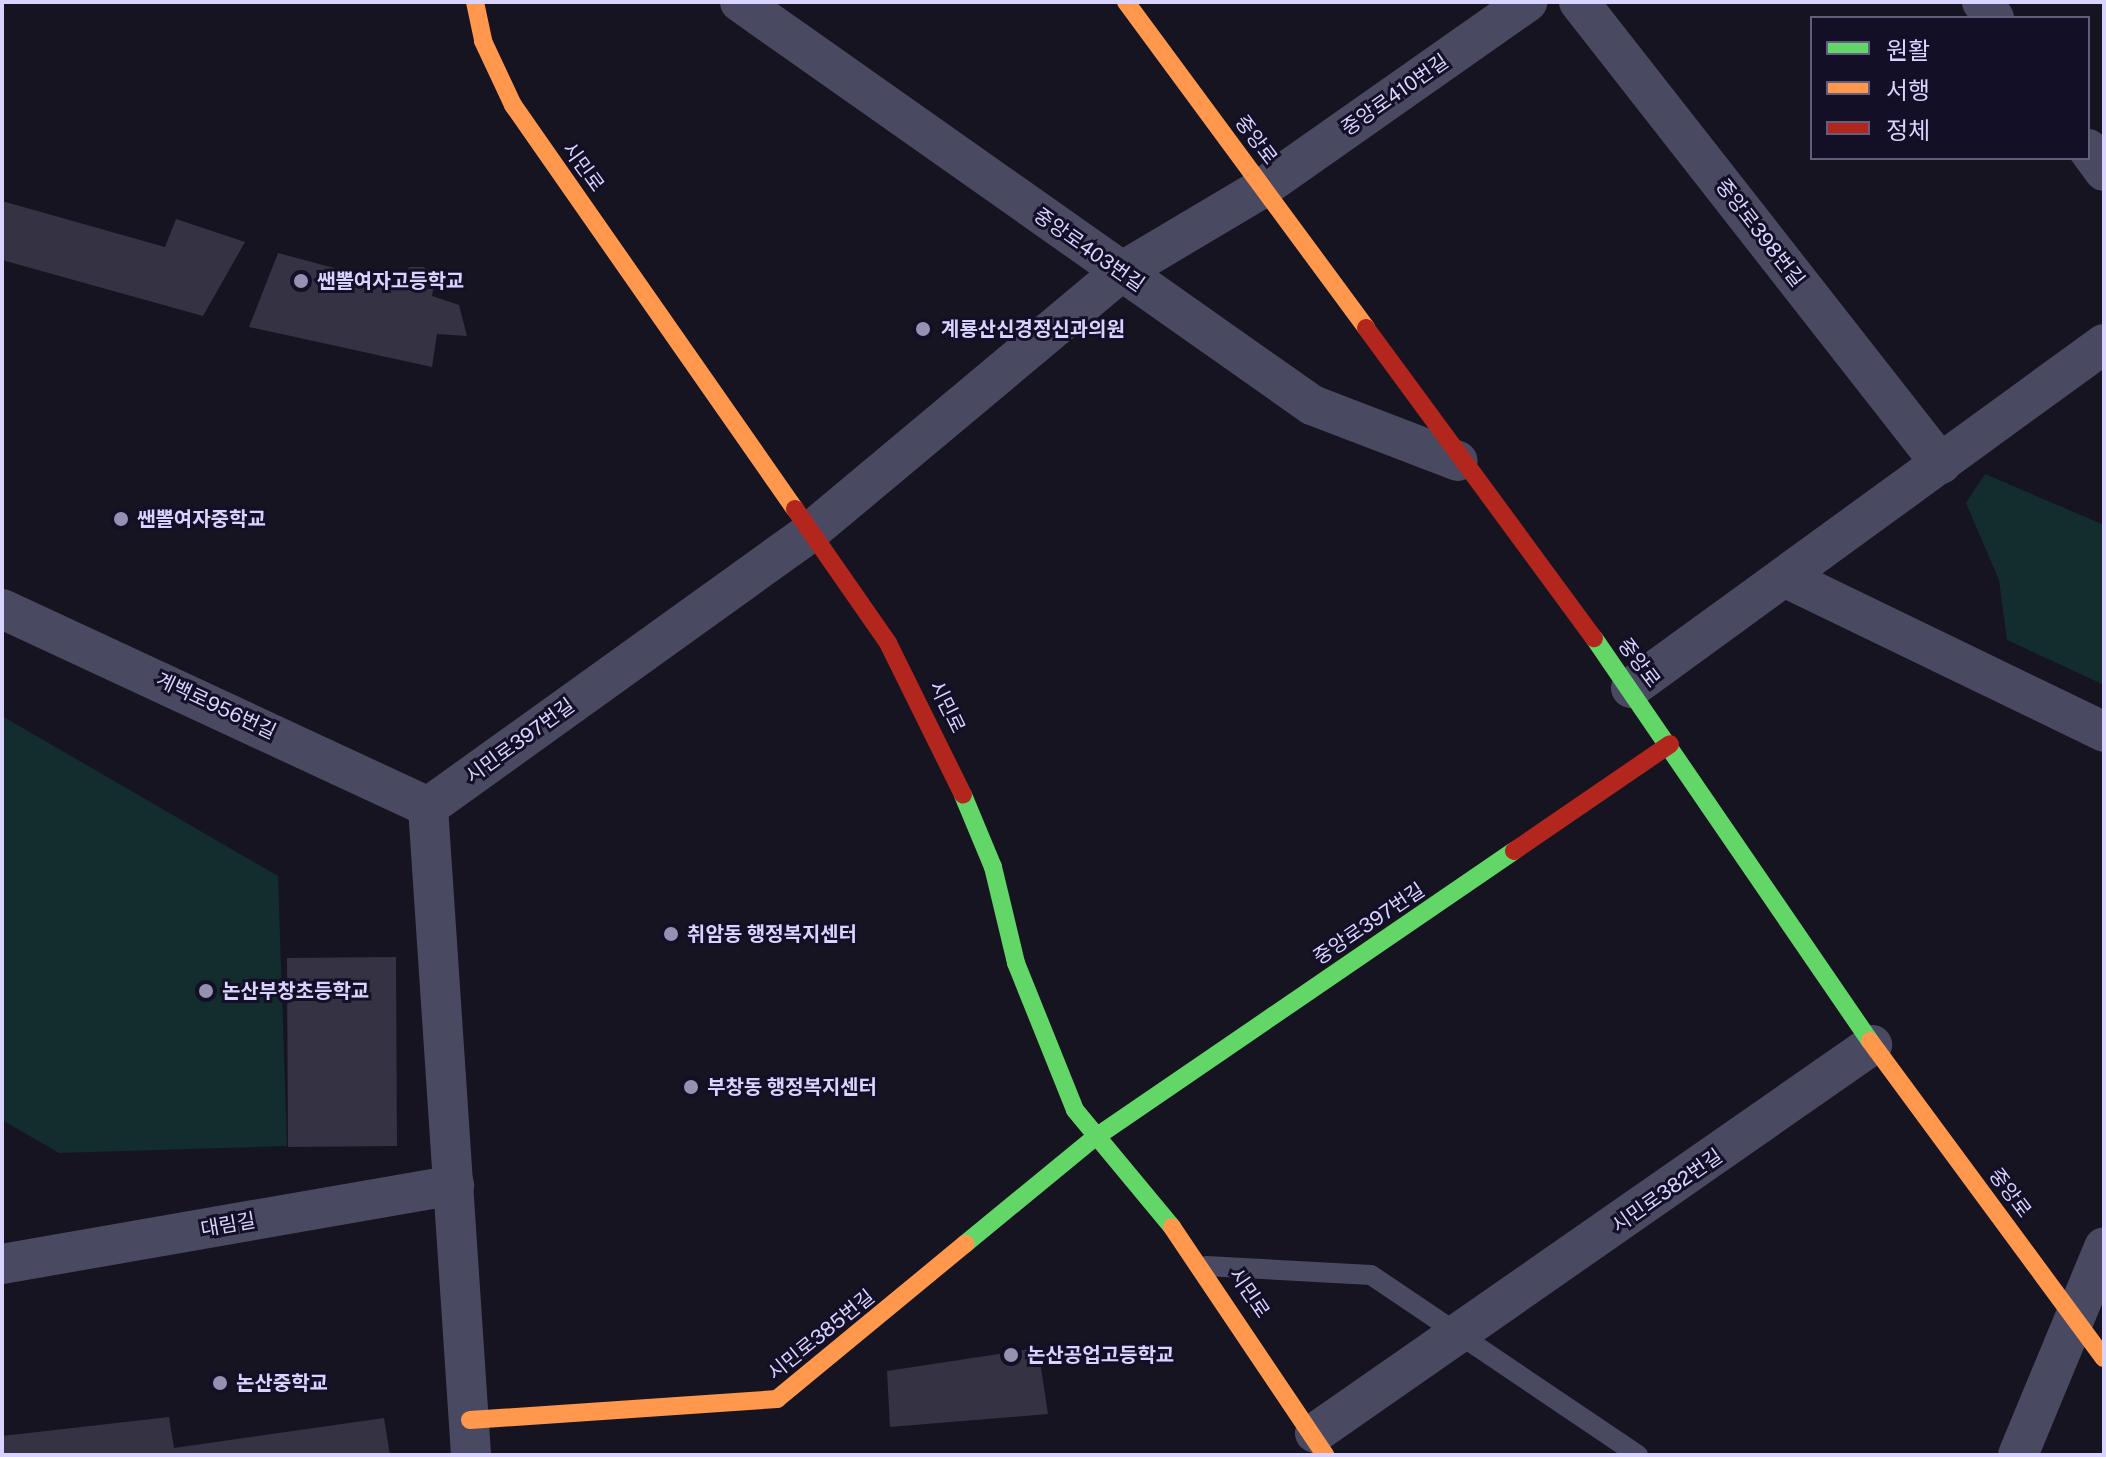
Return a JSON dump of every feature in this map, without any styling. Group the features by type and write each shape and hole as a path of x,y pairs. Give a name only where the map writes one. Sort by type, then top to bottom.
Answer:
{"street":[{"name":"시민로","path":"475,2 483,41 513,105 810,532 933,723 993,867 1044,1044 1093,1139 1204,1266 1320,1444"},
{"name":"중앙로403번길","path":"740,2 1312,405 1458,461"},
{"name":"중앙로","path":"1126,2 1264,187 1458,461 1631,688 1872,1045 2104,1358"},
{"name":"중앙로410번길","path":"1121,272 1264,187 1527,2"},
{"name":"중앙로398번길","path":"1579,2 1941,464"},
{"path":"2090,152 2104,171"},
{"name":"시민로397번길","path":"428,807 810,532 1121,272"},
{"path":"1631,688 2104,344"},
{"path":"1784,577 2104,732"},
{"name":"계백로956번길","path":"2,609 428,807"},
{"name":"중앙로397번길","path":"1093,1139 1670,744"},
{"path":"428,807 470,1437"},
{"name":"시민로382번길","path":"1320,1444 1463,1337 1872,1045"},
{"name":"시민로385번길","path":"470,1437 777,1399 1093,1139"},
{"name":"대림길","path":"2,1264 454,1185"},
{"path":"2018,1455 2104,1247"}],"lane":[{"path":"1204,1266 1371,1275 1638,1455"}],"green space":[{"path":"1985,474 2104,525 2104,685 2007,640 1999,580 1966,503"},
{"path":"2,716 278,876 287,1146 59,1153 2,1120"}],"building":[{"path":"2,201 165,247 176,219 245,242 203,316 2,260"},
{"path":"278,253 402,286 409,267 423,267 436,273 432,296 459,305 467,336 437,334 432,367 249,327"},
{"path":"396,957 397,1146 288,1147 287,958"},
{"path":"1038,1348 1048,1414 890,1427 887,1371"},
{"path":"169,1417 174,1448 384,1418 390,1455 2,1455 2,1436"}],"traffic: fast":[{"path":"1594,638 1870,1041"},
{"path":"963,795 993,867 1016,963 1075,1110 1172,1227"},
{"path":"965,1244 1093,1139 1514,851"}],"traffic: slow":[{"path":"475,2 483,41 513,105 795,509"},
{"path":"1126,2 1366,328"},
{"path":"1870,1041 2104,1358"},
{"path":"1172,1227 1325,1455"},
{"path":"470,1420 777,1399 965,1244"}],"traffic: jam":[{"path":"1366,328 1594,638"},
{"path":"795,509 888,643 963,795"},
{"path":"1514,851 1670,744"}],"place":[{"name":"쌘뽈여자고등학교","path":"301,281"},
{"name":"계룡산신경정신과의원","path":"923,329"},
{"name":"쌘뽈여자중학교","path":"121,519"},
{"name":"취암동 행정복지센터","path":"671,934"},
{"name":"논산부창초등학교","path":"206,991"},
{"name":"부창동 행정복지센터","path":"691,1087"},
{"name":"논산공업고등학교","path":"1011,1355"},
{"name":"논산중학교","path":"220,1383"}]}
